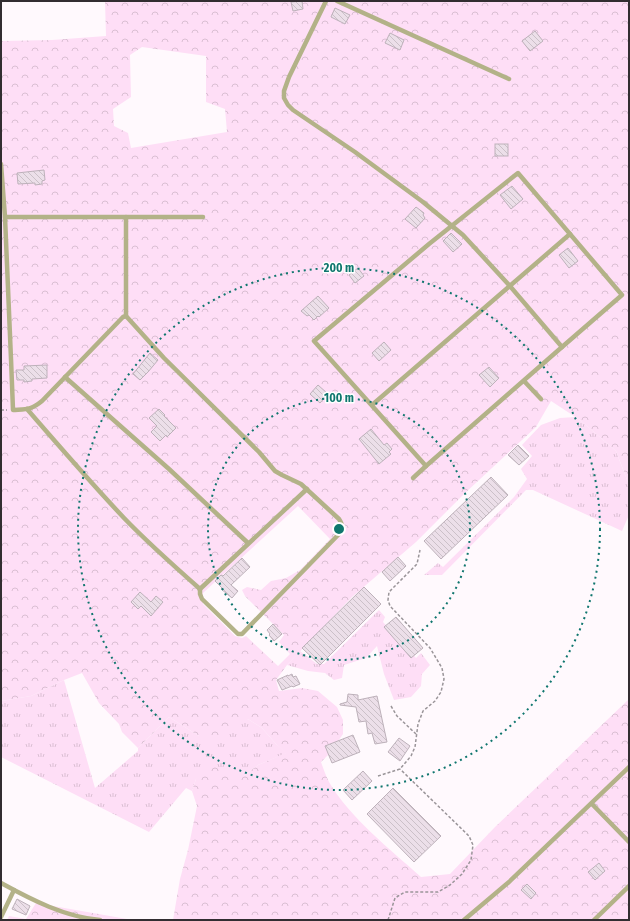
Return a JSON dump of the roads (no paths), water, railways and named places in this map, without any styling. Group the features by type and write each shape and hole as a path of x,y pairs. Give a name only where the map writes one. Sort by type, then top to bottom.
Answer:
{"lane":[{"path":"326,1 289,77 284,91 284,98 288,105 423,202 464,235 562,347"},
{"path":"337,1 509,79"},
{"path":"1,164 6,217 13,410 34,407 42,401 123,317 126,316"},
{"path":"413,478 622,295 518,173 452,225 314,341 426,466"},
{"path":"6,217 203,216"},
{"path":"27,409 75,466 126,520 200,589 202,598 238,634 242,634 339,534 342,529 343,525 339,519 307,489 301,484 275,471 259,452 164,358 126,316 126,217"},
{"path":"372,405 509,285 570,234"},
{"path":"65,377 169,469 248,543"},
{"path":"524,381 541,399"},
{"path":"200,589 307,489"},
{"path":"464,920 509,882 629,767"},
{"path":"592,804 629,842"},
{"path":"1,883 62,912 73,916 100,920"},
{"path":"594,920 629,886"},
{"path":"1,917 14,890"}]}
